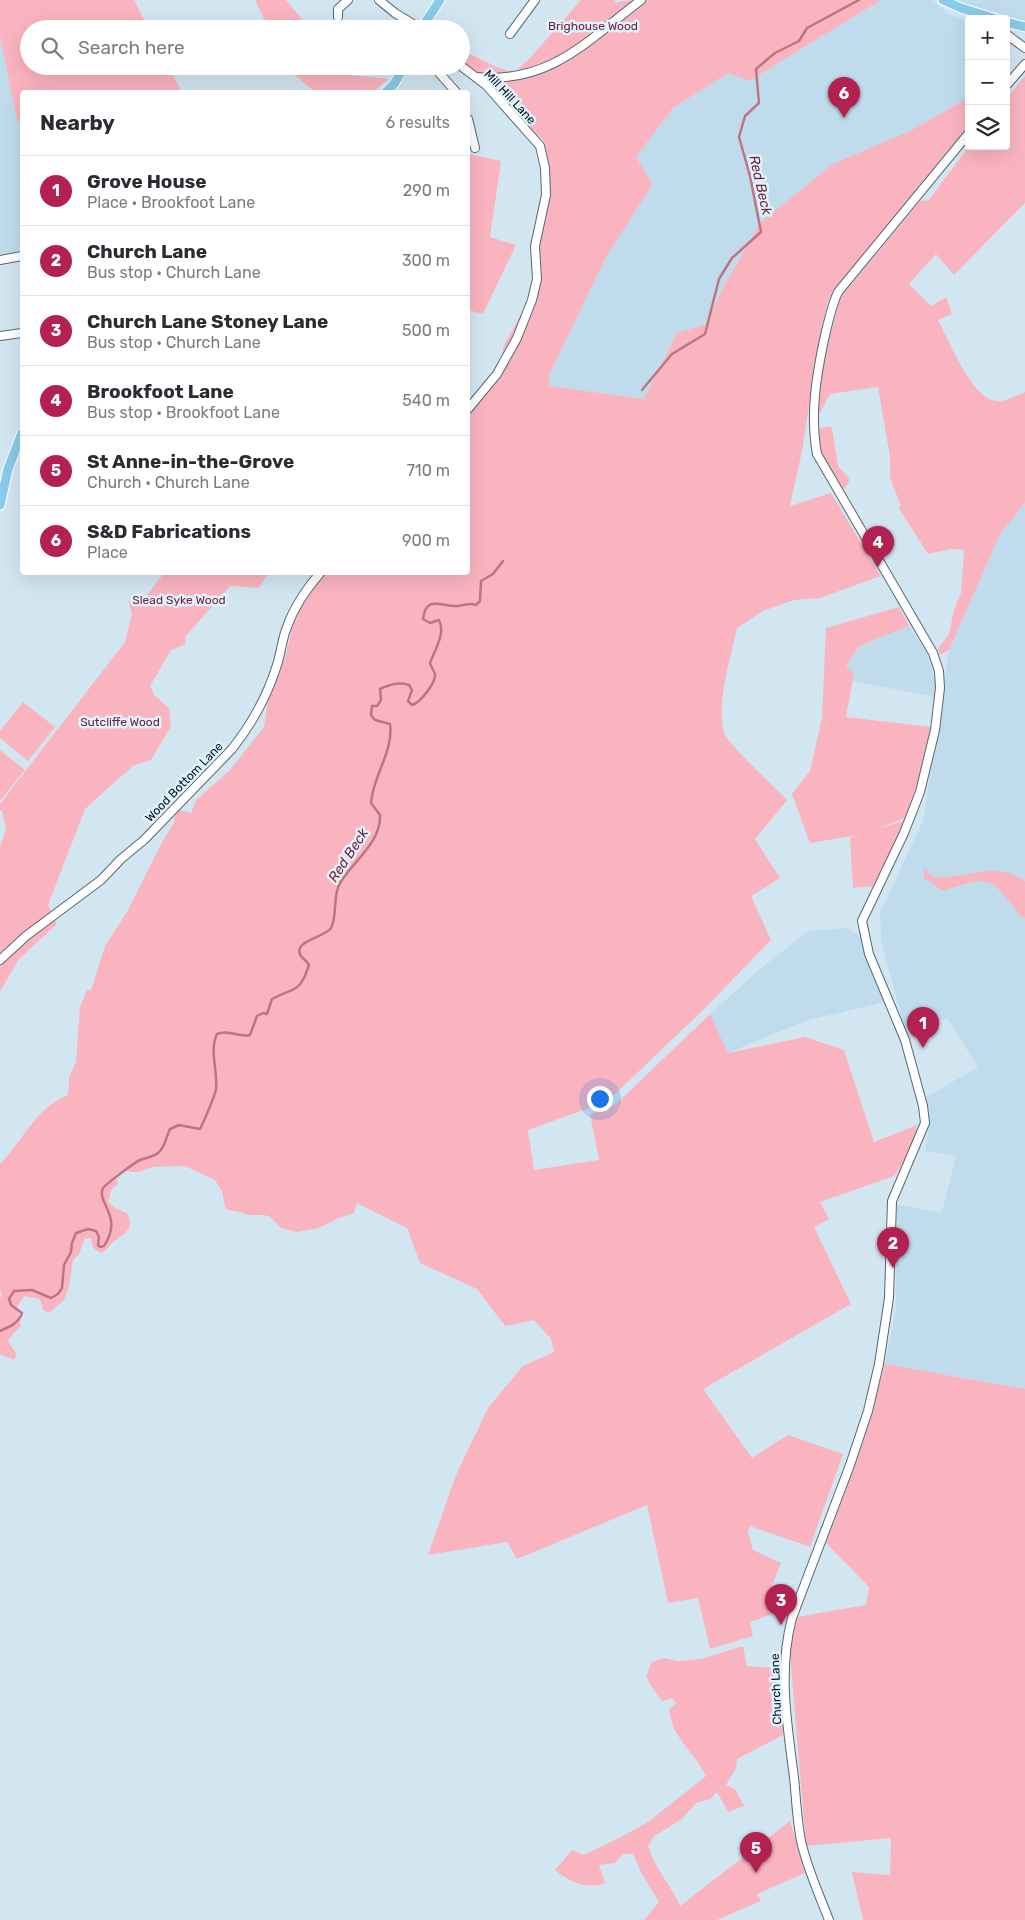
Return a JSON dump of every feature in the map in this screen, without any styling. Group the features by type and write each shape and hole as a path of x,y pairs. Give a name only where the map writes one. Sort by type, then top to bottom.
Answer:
{"main road":[{"path":"427,20 440,0"},
{"path":"943,0 980,15"},
{"path":"1010,23 1025,27"},
{"path":"388,90 400,75"},
{"path":"0,505 8,469 20,438"}],"street":[{"path":"335,11 348,0"},
{"path":"379,0 406,20"},
{"path":"510,34 535,0"},
{"path":"476,77 515,76 552,65 588,42 641,0"},
{"path":"1010,37 1025,48"},
{"path":"1010,81 1025,64"},
{"name":"Mill Hill Lane","path":"470,73 486,85 540,146 545,168 546,195 535,246 537,279 532,300 517,338 496,374 470,406"},
{"path":"441,75 454,90"},
{"path":"470,127 475,148"},
{"name":"Church Lane","path":"829,1920 801,1841 786,1714 784,1662 787,1637 792,1618 868,1411 879,1364 890,1298 892,1202 925,1123 923,1106 905,1040 868,954 862,921 904,833 920,792 935,730 940,688 939,671 933,653 817,454 813,434 816,380 831,306 838,292 965,138"},
{"path":"0,260 20,256"},
{"path":"0,336 20,333"},
{"name":"Wood Bottom Lane","path":"0,960 26,936 101,880 121,859 144,840 232,749 258,708 277,666 292,613 318,575"}],"shaded area":[{"path":"881,0 932,0 950,15 965,19 965,99 760,223 724,286 706,324 677,333 644,399 550,386 549,375 606,257 653,184 636,157 673,108 728,73 749,81"},
{"path":"956,0 1025,0 1025,21 1010,17 1010,15 968,5"},
{"path":"0,36 17,120 20,124 20,251 0,255"},
{"path":"1025,503 1025,1389 885,1364 896,1308 897,1204 942,1213 956,1156 925,1151 929,1128 926,1097 978,1067 947,1018 905,1028 881,941 880,913 923,821 949,650 1000,534"},
{"path":"909,626 926,652 932,668 936,685 935,697 853,681 854,674 846,667 859,646"},
{"path":"847,928 862,937 884,1002 805,1021 728,1053 710,1014 760,969 808,931"}],"green space":[{"path":"0,0 134,0 144,20 20,20 20,75 173,75 181,90 20,90 20,124 17,120 0,36"},
{"path":"255,0 286,0 303,20 265,20"},
{"name":"Brighouse Wood","path":"581,0 614,0 616,3 622,1 643,2 646,0 881,0 749,81 728,73 673,108 636,157 653,184 606,257 549,375 550,386 644,399 677,333 706,324 724,286 760,223 833,164 910,131 965,99 965,130 842,281 828,301 821,329 802,451 790,506 831,493 881,576 820,598 794,600 763,611 737,628 728,666 722,708 724,732 743,756 787,800 755,839 780,878 751,896 771,940 704,1009 614,1095 589,1108 528,1130 534,1170 599,1160 590,1114 616,1104 710,1014 728,1053 805,1037 844,1050 874,1142 917,1125 912,1151 894,1176 820,1202 829,1219 814,1227 851,1304 703,1389 752,1458 788,1435 843,1454 810,1547 750,1526 748,1532 753,1550 781,1563 766,1601 770,1615 750,1622 753,1636 710,1649 698,1598 668,1603 647,1505 517,1559 507,1542 428,1555 456,1475 488,1408 523,1366 554,1352 551,1339 534,1320 505,1326 477,1289 420,1263 407,1228 357,1203 354,1213 319,1228 296,1232 281,1228 270,1217 264,1215 247,1215 228,1210 225,1207 222,1191 215,1180 185,1166 152,1167 139,1172 126,1170 116,1178 118,1184 111,1190 108,1202 115,1208 127,1213 130,1223 128,1230 101,1253 94,1248 92,1239 85,1238 79,1254 73,1260 69,1286 64,1300 49,1313 43,1310 40,1299 24,1296 17,1307 20,1322 19,1328 8,1341 17,1355 14,1360 0,1354 0,1299 2,1293 0,1291 0,1164 46,1108 68,1095 69,1078 76,1062 80,1007 87,990 91,990 105,946 127,912 179,810 191,813 196,800 229,771 264,727 268,698 286,655 294,620 310,591 324,575 470,575 470,414 498,377 504,345 529,300 548,197 548,167 543,139 470,68 470,54 499,68 514,72 529,59"},
{"path":"295,75 350,75 388,79 375,90 313,90"},
{"path":"1025,76 1025,203 954,275 936,254 909,284 931,306 946,297 952,314 938,320 963,369 980,392 989,399 1002,401 1025,392 1025,503 1000,534 949,650 940,655 938,649 949,634 954,610 961,593 964,550 951,549 928,554 898,507 901,506 890,478 890,457 878,387 830,394 819,415 817,414 821,370 840,298 920,201 929,200 966,150 1010,150 1010,94"},
{"path":"470,154 501,161 490,237 516,245 483,314 470,311"},
{"path":"829,426 832,428 838,466 849,478 849,482 844,489 839,487 831,473 819,445 818,429"},
{"name":"Sutcliffe Wood","path":"162,575 267,575 259,588 230,586 185,637 186,644 171,650 150,686 155,696 169,708 171,726 151,760 134,765 85,809 48,905 57,924 19,959 0,992 0,846 6,829 0,804 125,642 132,614 128,600 138,607"},
{"path":"899,607 909,626 859,646 846,667 854,674 846,717 931,727 915,793 907,817 878,829 906,820 873,886 853,888 850,838 859,835 810,843 792,794 810,771 822,718 826,628"},
{"path":"23,702 55,727 28,761 0,738 0,731"},
{"path":"0,750 25,770 0,801"},
{"path":"924,868 933,877 992,871 1014,875 1025,881 1025,918 1021,916 1003,893 989,883 982,881 973,882 940,890 932,882 924,879"},
{"path":"885,1364 1025,1389 1025,1920 863,1920 852,1872 890,1875 891,1838 806,1846 790,1653 797,1617 866,1605 869,1587 826,1543 864,1439"},
{"path":"743,1646 747,1666 777,1668 783,1735 737,1759 736,1768 726,1785 735,1789 744,1806 728,1812 717,1792 710,1799 696,1803 682,1819 654,1836 648,1846 680,1906 790,1821 805,1873 757,1894 761,1901 717,1920 644,1920 659,1902 642,1874 633,1854 623,1854 615,1863 599,1865 605,1883 599,1885 579,1884 555,1870 572,1850 584,1855 648,1822 706,1776 674,1729 669,1710 676,1703 672,1698 662,1701 646,1676 652,1662 664,1658 678,1661 701,1659"}],"waterway":[{"name":"Red Beck","path":"642,390 672,354 705,334 719,279 732,258 761,232 750,176 739,137 745,116 759,103 756,69 775,53 799,41 807,28 859,0"},
{"name":"Red Beck","path":"0,1331 16,1322 21,1316 22,1313 11,1305 9,1299 14,1291 32,1290 51,1298 58,1294 62,1288 64,1265 71,1252 76,1233 88,1229 96,1231 99,1237 98,1245 100,1247 104,1246 109,1236 111,1218 103,1199 103,1188 140,1160 158,1153 164,1145 170,1129 179,1125 200,1129 216,1089 214,1047 217,1034 226,1032 250,1035 257,1016 263,1013 267,1014 272,999 299,986 309,965 299,951 305,943 331,928 336,894 340,883 371,843 379,825 380,815 371,803 375,783 389,744 390,734 390,724 375,720 371,715 372,706 377,706 381,700 380,689 394,684 409,685 412,690 408,701 412,705 423,697 435,678 430,663 439,642 441,631 439,620 430,623 423,619 427,607 431,604 451,606 476,605 480,601 481,581 493,574 503,561"}],"place":[{"name":"S&D Fabrications","path":"844,118"},
{"name":"Brookfoot Lane","path":"878,567"},
{"name":"Grove House","path":"923,1048"},
{"name":"Church Lane","path":"893,1268"},
{"name":"Church Lane Stoney Lane","path":"781,1625"},
{"name":"St Anne-in-the-Grove","path":"756,1873"}],"park label":[{"name":"Slead Syke Wood","path":"179,600"}]}
